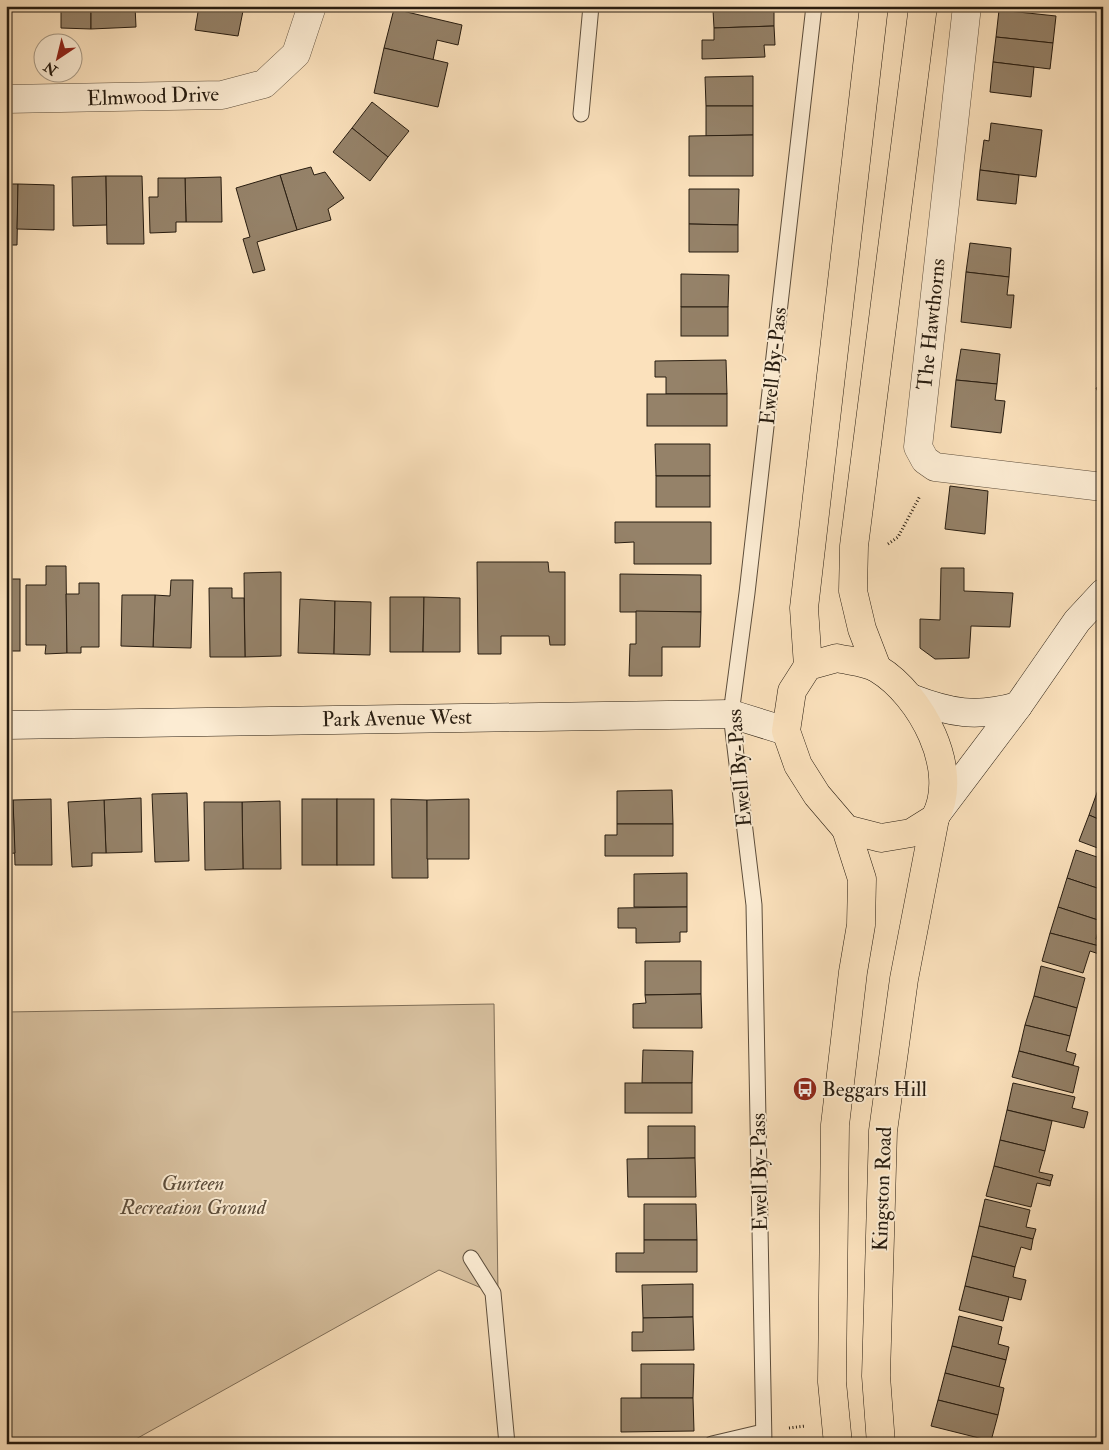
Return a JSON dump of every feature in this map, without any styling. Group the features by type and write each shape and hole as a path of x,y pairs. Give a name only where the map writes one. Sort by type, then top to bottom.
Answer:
{"highway":[{"path":"837,1432 832,1382 835,1125 853,972 861,925 862,878 846,829 817,795 798,765 786,732 792,691 808,666 804,608 874,6"},
{"path":"846,829 881,838 911,833 937,815 945,786 940,760 928,724 911,698 878,668 862,629 853,591 854,551 923,6"},
{"path":"808,666 837,658 878,668"},
{"name":"Kingston Road","path":"881,1444 876,1376 883,1131 904,979 937,815"}],"street":[{"name":"Elmwood Drive","path":"6,99 222,95 264,84 296,54 312,6"},
{"name":"The Hawthorns","path":"935,467 925,460 918,447 967,6"},
{"path":"935,467 1103,487"},
{"name":"Kingston Road","path":"937,815 1018,706 1077,621 1103,593"},
{"path":"911,698 937,708 967,714 994,713 1018,706"},
{"name":"Park Avenue West","path":"6,725 730,714 786,732"}],"lane":[{"path":"581,114 592,6"},
{"name":"Ewell By-Pass","path":"764,1438 754,905 730,714 747,593 814,6"},
{"path":"471,1258 493,1293 508,1444"},
{"path":"712,1444 764,1438"}],"path":[{"path":"854,551 886,545 898,537 935,467"},
{"path":"764,1438 837,1432"}],"green space":[{"name":"Gurteen Recreation Ground","path":"494,1004 498,1293 493,1293 439,1270 127,1444 6,1444 6,1012"}],"building":[{"path":"61,6 91,6 91,29 61,28"},
{"path":"91,6 135,6 136,27 91,29"},
{"path":"199,6 244,6 238,36 195,30"},
{"path":"703,6 774,7 774,26 714,28 713,10 703,10"},
{"path":"394,9 462,25 458,45 437,40 433,60 384,48"},
{"path":"999,10 1056,16 1053,43 996,37"},
{"path":"774,26 775,45 764,45 765,57 702,59 702,40 714,40 714,28"},
{"path":"996,37 1053,43 1050,69 993,62"},
{"path":"384,48 448,63 438,107 374,93"},
{"path":"993,62 1034,67 1031,97 990,92"},
{"path":"753,76 753,106 706,106 705,77"},
{"path":"372,102 409,131 388,157 352,128"},
{"path":"706,106 753,106 753,135 706,136"},
{"path":"991,123 1042,130 1036,177 980,170 984,140 989,141"},
{"path":"352,128 388,157 370,181 333,152"},
{"path":"753,135 753,176 689,176 689,136"},
{"path":"311,167 314,175 325,172 344,198 328,209 331,220 297,230 280,175"},
{"path":"980,170 1019,175 1016,204 977,200"},
{"path":"280,175 297,230 257,242 265,270 253,273 243,239 250,237 236,188"},
{"path":"106,176 107,225 73,226 72,177"},
{"path":"106,176 142,176 144,244 107,244"},
{"path":"221,177 222,222 186,222 185,178"},
{"path":"158,178 185,178 186,222 176,222 176,232 150,233 149,197 158,197"},
{"path":"6,184 18,184 17,245 6,245"},
{"path":"18,184 54,185 54,230 17,229"},
{"path":"689,189 739,189 738,225 689,224"},
{"path":"689,224 738,225 738,252 689,252"},
{"path":"970,243 1011,248 1009,277 966,272"},
{"path":"966,272 1009,277 1007,295 1014,295 1011,328 961,322"},
{"path":"681,274 729,275 728,307 681,307"},
{"path":"681,307 728,307 728,336 681,336"},
{"path":"961,349 1000,354 997,384 956,380"},
{"path":"726,360 727,394 666,394 666,377 655,377 655,361"},
{"path":"956,380 997,384 995,400 1005,401 1001,433 951,427"},
{"path":"1103,385 1103,401 1096,388"},
{"path":"647,394 727,394 727,426 647,426"},
{"path":"655,444 710,444 710,476 656,476"},
{"path":"656,476 710,476 710,507 656,507"},
{"path":"950,486 988,491 985,534 945,529"},
{"path":"615,522 711,522 711,564 634,564 634,542 615,543"},
{"path":"477,562 548,562 549,572 565,572 565,645 550,645 549,636 501,636 501,654 478,654"},
{"path":"46,566 66,566 67,653 45,654 46,645 26,645 26,585 46,585"},
{"path":"941,568 964,568 964,591 1013,593 1010,627 971,626 969,658 935,659 920,648 920,619 940,620"},
{"path":"281,572 281,656 245,657 244,573"},
{"path":"620,574 701,575 701,612 620,612"},
{"path":"6,579 20,579 20,651 6,651"},
{"path":"171,580 193,580 191,648 153,647 155,595 170,596"},
{"path":"79,583 99,583 99,647 81,647 81,653 67,653 66,594 79,594"},
{"path":"209,588 232,588 232,598 244,598 245,657 210,657"},
{"path":"122,595 155,595 153,647 121,646"},
{"path":"390,597 424,597 423,652 390,652"},
{"path":"424,597 460,598 460,652 423,652"},
{"path":"300,599 335,601 334,654 298,653"},
{"path":"335,601 371,602 370,655 334,654"},
{"path":"636,611 701,612 700,647 662,647 662,676 629,676 630,644 636,644"},
{"path":"1099,787 1103,789 1103,821 1089,815"},
{"path":"672,790 673,824 617,824 617,791"},
{"path":"187,793 189,861 155,862 152,794"},
{"path":"141,798 142,852 106,853 104,800"},
{"path":"51,799 52,865 15,865 13,800"},
{"path":"302,799 337,799 337,865 302,865"},
{"path":"337,799 374,799 374,865 337,865"},
{"path":"391,799 427,800 428,878 392,878"},
{"path":"469,799 469,859 427,859 427,800"},
{"path":"13,800 15,853 6,854 6,801"},
{"path":"104,800 106,853 92,853 92,866 72,867 68,802"},
{"path":"280,801 281,869 243,869 242,802"},
{"path":"204,802 242,802 243,869 205,870"},
{"path":"1089,815 1103,821 1103,850 1079,841"},
{"path":"617,824 673,824 673,856 605,856 605,835 617,835"},
{"path":"1076,850 1103,859 1103,890 1067,878"},
{"path":"687,873 687,907 634,907 634,874"},
{"path":"1067,878 1103,890 1101,921 1058,907"},
{"path":"687,907 687,932 680,932 680,942 636,943 636,928 618,928 618,908"},
{"path":"1058,907 1101,921 1096,939 1103,941 1103,947 1050,933"},
{"path":"1050,933 1103,947 1102,955 1090,951 1083,973 1042,961"},
{"path":"645,961 701,961 701,994 645,995"},
{"path":"1041,966 1085,978 1077,1008 1034,996"},
{"path":"701,994 702,1028 633,1028 633,1004 646,1003 645,995"},
{"path":"1034,996 1077,1008 1070,1036 1025,1025"},
{"path":"1025,1025 1070,1036 1066,1051 1076,1054 1073,1065 1019,1051"},
{"path":"643,1050 693,1051 692,1083 642,1083"},
{"path":"1019,1051 1079,1067 1073,1093 1012,1077"},
{"path":"625,1083 692,1083 692,1113 625,1113"},
{"path":"1013,1083 1075,1097 1072,1108 1088,1112 1084,1128 1007,1110"},
{"path":"1007,1110 1052,1121 1045,1151 1000,1140"},
{"path":"648,1126 695,1126 695,1158 648,1159"},
{"path":"1000,1140 1045,1151 1039,1172 1053,1175 1051,1181 994,1166"},
{"path":"695,1158 696,1197 628,1197 627,1159"},
{"path":"994,1166 1051,1181 1050,1186 1037,1183 1031,1207 986,1196"},
{"path":"985,1199 1030,1210 1026,1227 1036,1229 1033,1239 979,1226"},
{"path":"644,1204 696,1204 697,1240 644,1240"},
{"path":"979,1226 1033,1239 1031,1250 1021,1247 1015,1267 972,1256"},
{"path":"644,1240 697,1240 697,1272 616,1272 616,1253 644,1253"},
{"path":"972,1256 1015,1267 1013,1277 1026,1280 1021,1300 965,1286"},
{"path":"693,1284 693,1317 643,1318 642,1285"},
{"path":"965,1286 1009,1297 1003,1321 959,1310"},
{"path":"959,1316 1002,1327 998,1344 1009,1347 1006,1360 952,1346"},
{"path":"693,1317 694,1350 632,1351 632,1332 643,1332 643,1318"},
{"path":"952,1346 1006,1360 999,1387 945,1373"},
{"path":"641,1364 694,1364 693,1398 641,1398"},
{"path":"945,1373 1004,1388 998,1415 938,1400"},
{"path":"621,1398 693,1398 694,1431 621,1432"},
{"path":"938,1400 998,1415 991,1441 931,1426"}],"place":[{"name":"Beggars Hill","path":"805,1089"}]}
